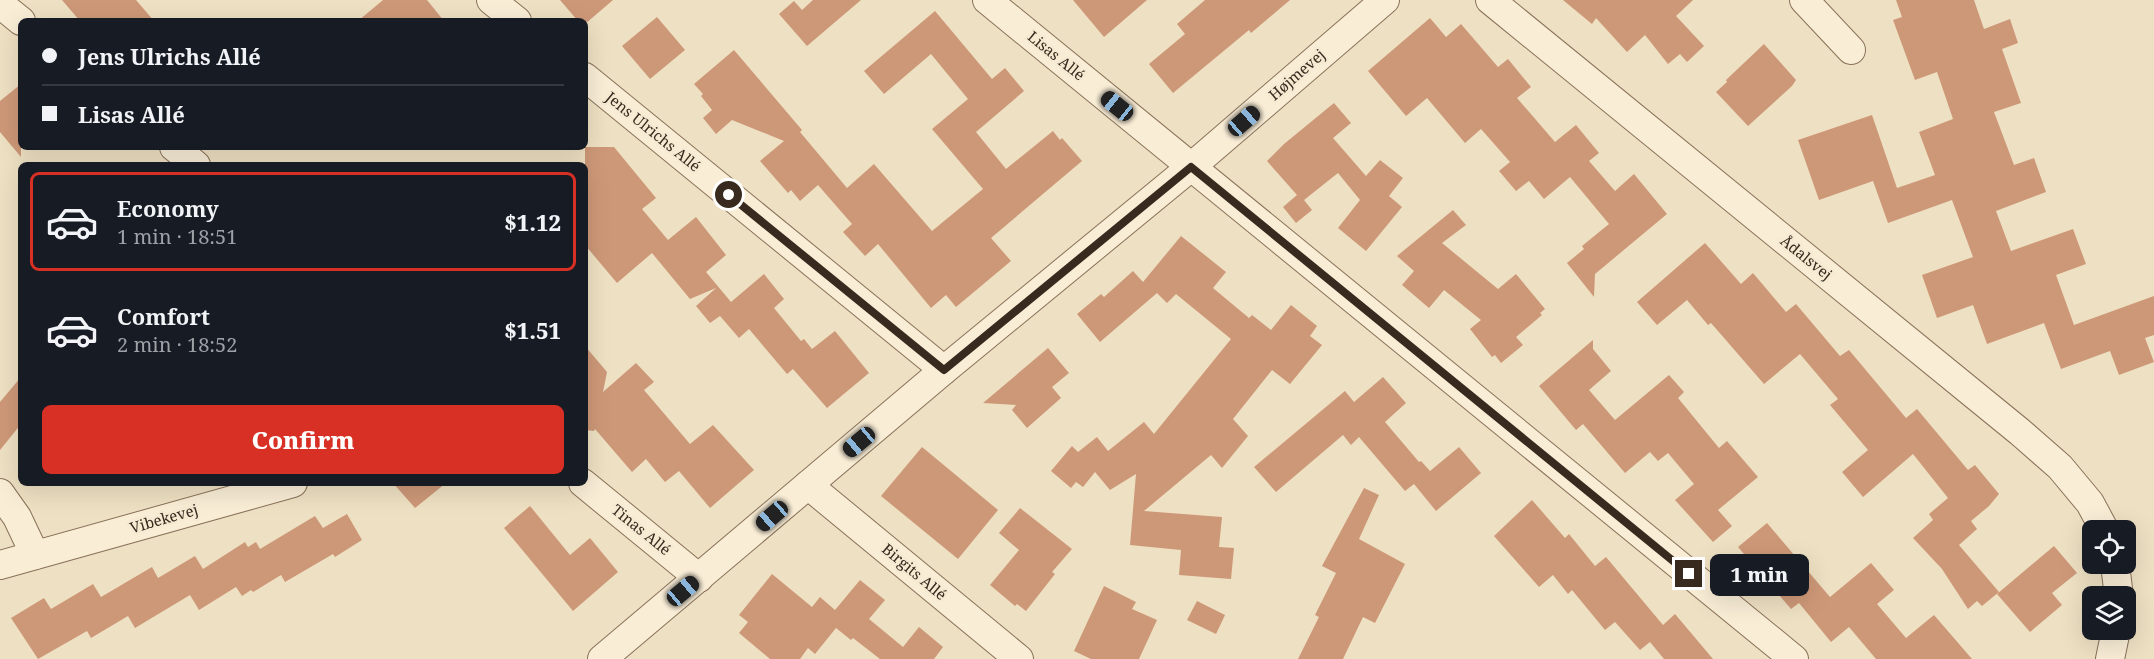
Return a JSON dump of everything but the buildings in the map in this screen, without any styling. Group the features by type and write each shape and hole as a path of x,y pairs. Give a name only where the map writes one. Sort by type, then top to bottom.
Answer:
{"street":[{"path":"491,0 513,18"},
{"name":"Lisas Allé","path":"987,0 1794,659"},
{"name":"Højmevej","path":"602,659 944,370 1191,167 1385,0"},
{"name":"Ådalsvej","path":"1490,0 2020,432 2060,467 2090,503 2099,520"},
{"path":"1804,0 1851,50"},
{"path":"0,4 18,19"},
{"name":"Jens Ulrichs Allé","path":"588,79 944,370"},
{"path":"178,150 192,162"},
{"name":"Birgits Allé","path":"808,485 1019,659"},
{"name":"Vibekevej","path":"0,565 282,486"},
{"name":"Tinas Allé","path":"587,486 699,578"},
{"path":"0,493 35,555"},
{"path":"2110,659 2114,640"}],"route":[{"path":"729,195 944,370 1191,167 1689,574"}]}
